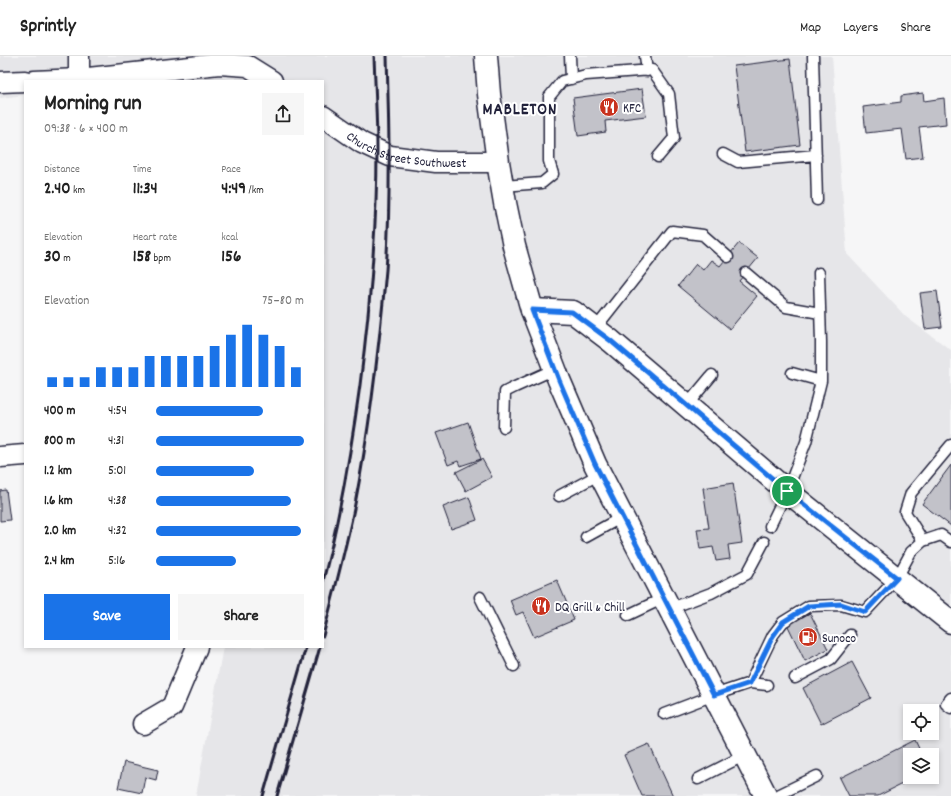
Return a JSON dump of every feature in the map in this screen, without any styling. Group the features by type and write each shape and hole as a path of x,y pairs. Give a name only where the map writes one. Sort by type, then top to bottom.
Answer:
{"main road":[{"path":"486,56 489,94 502,186 514,246 532,310 555,369 600,474 766,796"},
{"path":"532,310 572,312 603,335 787,491 951,622"}],"street":[{"path":"79,56 79,79"},
{"path":"56,80 79,79 219,64 248,68 270,80"},
{"path":"0,82 24,81"},
{"name":"Church Street Southwest","path":"324,117 362,143 390,156 436,162 498,162"},
{"path":"0,457 24,455"},
{"path":"143,724 172,707 197,648"}],"lane":[{"path":"570,56 571,79"},
{"path":"645,56 647,71"},
{"path":"813,56 817,200"},
{"path":"502,186 542,183 553,174 549,161 549,98 562,81 586,75 652,70 669,94 674,138 658,157"},
{"path":"723,154 738,162 816,155"},
{"path":"603,335 672,231 703,235 728,257"},
{"path":"746,273 786,307 820,313"},
{"path":"770,526 787,491 806,442 821,381 819,273"},
{"path":"504,427 506,392 515,386 555,369"},
{"path":"792,374 821,381"},
{"path":"687,405 712,375"},
{"path":"923,541 905,512 911,492 951,445"},
{"path":"559,496 600,474"},
{"path":"586,537 622,517"},
{"path":"750,683 773,636 783,622 809,606 841,604 865,612 897,578 912,552 923,541 942,535 951,542"},
{"path":"628,615 711,593 747,574 764,542"},
{"path":"480,597 514,666"},
{"path":"795,678 831,659 850,635"},
{"path":"664,714 750,683 767,685"},
{"path":"951,698 946,704 951,708"},
{"path":"698,779 745,755"},
{"path":"776,796 817,776"}],"shaded area":[{"path":"0,56 832,56 847,254 906,317 951,350 951,796 196,796 223,648 324,648 324,80 236,80 235,78 208,80 24,80 24,95 0,98"}],"building":[{"path":"790,59 800,145 745,152 734,66"},
{"name":"KFC","path":"642,89 646,116 605,121 606,132 578,136 573,98"},
{"path":"923,93 924,101 944,98 946,124 919,127 923,157 906,159 902,129 866,133 863,107 901,102 901,96"},
{"path":"739,243 758,258 739,281 757,296 730,329 678,286 696,264 703,270 711,260 720,266"},
{"path":"937,291 942,327 925,329 920,293"},
{"path":"468,422 481,459 460,466 458,461 448,465 436,433"},
{"path":"482,459 492,477 466,491 456,472"},
{"path":"951,465 951,526 922,504"},
{"path":"733,483 742,543 728,545 730,559 716,561 713,547 700,549 697,529 709,528 703,488"},
{"path":"6,490 10,520 0,521 0,491"},
{"path":"469,497 477,520 451,529 443,507"},
{"name":"DQ Grill & Chill","path":"557,580 574,620 534,637 523,612 516,615 510,600"},
{"name":"Sunoco","path":"810,613 828,649 805,661 787,624"},
{"path":"852,662 871,698 821,724 803,688"},
{"path":"915,740 919,748 903,748 903,784 878,796 849,796 840,778"},
{"path":"649,744 673,796 642,796 624,755"},
{"path":"124,762 158,770 156,780 145,777 142,793 118,788"}],"railway":[{"path":"324,577 335,533 349,459 360,385 370,297 377,179 377,127 374,56"},
{"path":"324,632 355,504 374,387 386,270 389,217 387,56"},
{"path":"263,796 306,648"},
{"path":"277,796 320,648"}],"place":[{"name":"KFC","path":"609,107"},
{"name":"DQ Grill & Chill","path":"541,606"},
{"name":"Sunoco","path":"808,637"}],"district":[{"name":"MABLETON","path":"520,108"}],"route":[{"path":"532,310 572,312 611,341 787,491 897,578 865,612 841,604 809,606 783,622 773,636 750,683 714,695 595,464 559,380 532,310"}]}
